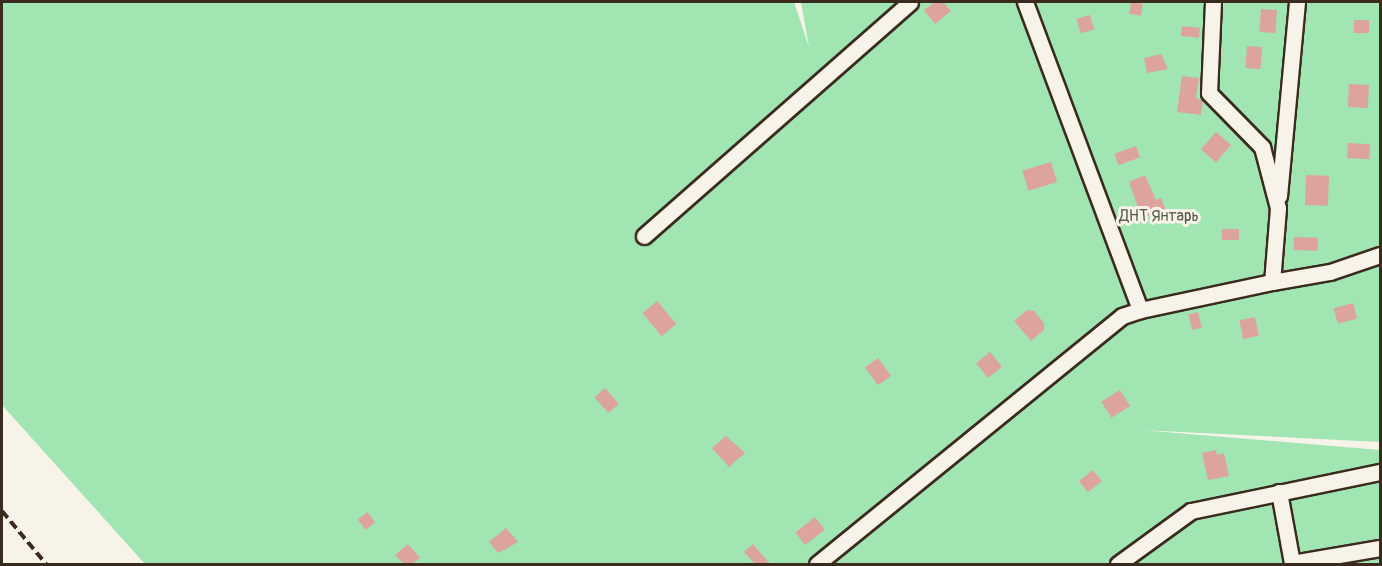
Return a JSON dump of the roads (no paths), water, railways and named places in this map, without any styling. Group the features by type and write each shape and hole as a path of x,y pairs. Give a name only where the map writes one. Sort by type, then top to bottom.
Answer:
{"lane":[{"path":"644,236 910,2"},
{"path":"1025,2 1140,310"},
{"path":"1213,2 1209,93 1262,147 1278,208"},
{"path":"1272,282 1297,2"},
{"path":"817,564 1122,316 1140,310 1272,282 1330,272 1380,255"},
{"path":"1119,564 1191,511 1380,472"},
{"path":"1279,492 1292,563 1380,548"}],"railway":[{"path":"2,511 46,564"}],"park label":[{"name":"ДНТ Янтарь","path":"1159,216"}]}
